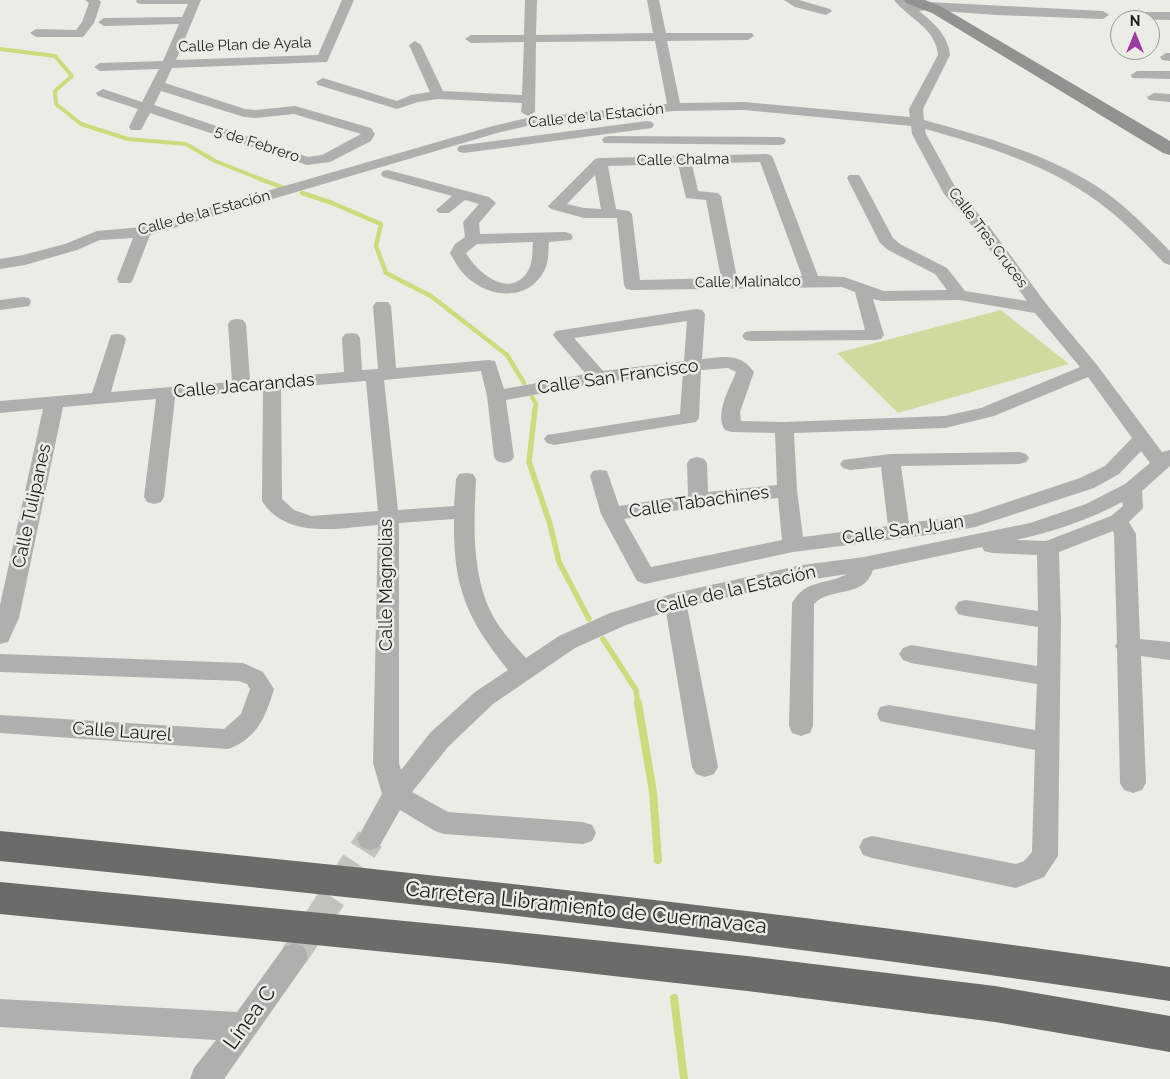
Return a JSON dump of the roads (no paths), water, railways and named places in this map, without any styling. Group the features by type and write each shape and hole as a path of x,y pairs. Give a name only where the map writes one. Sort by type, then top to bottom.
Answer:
{"highway":[{"name":"Carretera Libramiento de Cuernavaca","path":"0,846 477,895 827,936 997,957 1170,984"},
{"path":"0,898 470,943 833,984 998,1005 1170,1034"}],"street":[{"path":"36,33 78,34 91,17 95,2 92,0"},
{"path":"136,127 168,64 194,0 141,1"},
{"name":"Calle Plan de Ayala","path":"100,67 324,59 348,0"},
{"path":"527,122 531,0"},
{"path":"653,0 674,107"},
{"path":"790,0 799,5 826,11"},
{"path":"1150,0 1164,16"},
{"path":"906,3 928,6 994,6 1103,16"},
{"path":"906,3 938,34 945,47 944,55 916,109 917,122"},
{"path":"928,6 1170,149"},
{"path":"104,22 186,20"},
{"path":"733,36 738,51"},
{"path":"471,39 748,36"},
{"path":"414,45 438,95"},
{"path":"1137,75 1170,76"},
{"path":"323,82 397,105 416,98 438,95 528,99"},
{"name":"5 de Febrero","path":"103,93 307,161 325,159 366,138 368,134 366,131 295,110 269,114 244,113 157,85"},
{"path":"1154,97 1170,98"},
{"name":"Calle de la Estación","path":"0,264 25,260 71,247 97,236 143,232 493,130 527,122 674,107 744,106 917,122 944,129 1015,154 1044,166 1082,186 1121,211 1170,260"},
{"path":"546,120 546,131 550,138"},
{"name":"Calle Tres Cruces","path":"917,122 919,134 952,194 980,225 1041,309 1091,369 1142,438 1166,460"},
{"path":"473,239 471,222 488,203 484,200 388,174 447,152 647,125"},
{"path":"550,138 574,140 780,142"},
{"path":"383,154 435,147 470,148"},
{"name":"Calle Chalma","path":"600,162 766,158 812,281"},
{"path":"684,160 691,195 713,196 730,282"},
{"path":"600,162 609,213 584,213 556,206 600,162"},
{"path":"854,178 886,240 894,247 941,271 959,295"},
{"path":"444,210 463,194"},
{"name":"Calle Malinalco","path":"609,213 624,214 632,284 844,282 882,296 959,295 1041,309"},
{"path":"125,280 143,232"},
{"path":"541,238 538,268 524,286 508,290 494,288 475,277 462,265 458,253 461,247 473,239 565,237"},
{"path":"751,336 875,335 862,288"},
{"path":"0,306 23,302"},
{"path":"372,375 382,306"},
{"path":"554,439 689,418 696,314 562,335 598,377"},
{"path":"237,324 241,386"},
{"path":"352,338 372,375"},
{"path":"100,398 117,339"},
{"name":"Calle San Francisco","path":"496,396 598,377 730,362 740,366 745,372 732,412 732,426 784,428"},
{"name":"Calle Jacarandas","path":"0,407 489,365 496,396"},
{"path":"793,545 787,490 784,428 946,422 987,412 1091,369"},
{"name":"Calle Magnolias","path":"372,375 389,519 386,763 395,795"},
{"path":"272,384 272,501 288,515 310,523 389,519 463,512"},
{"path":"154,497 166,392"},
{"path":"496,396 504,457"},
{"name":"Calle Tulipanes","path":"0,636 8,618 14,593 54,403"},
{"name":"Calle San Juan","path":"611,514 644,576 793,545 943,526 975,520 1087,483 1112,470 1142,438"},
{"path":"850,464 890,460 1019,458"},
{"path":"890,460 898,531"},
{"name":"Calle de la Estación","path":"370,839 395,795 439,740 484,698 567,642 615,620 675,601 802,573 864,564 1033,529 1093,509 1132,490 1166,460"},
{"path":"698,463 698,500"},
{"path":"600,476 611,514"},
{"path":"466,480 463,512 469,579 477,608 491,632 523,670"},
{"name":"Calle Tabachines","path":"611,514 698,500 787,490"},
{"path":"974,542 997,547 1048,548 1118,521 1133,508 1132,490"},
{"path":"1118,521 1124,534 1133,783"},
{"path":"872,847 1016,876 1034,869 1045,856 1050,621 1048,548"},
{"path":"801,726 803,603 808,594 820,588 845,584 860,576 864,564"},
{"path":"675,601 705,767"},
{"path":"966,608 1050,621"},
{"path":"1127,646 1170,651"},
{"path":"911,654 1048,677"},
{"name":"Calle Laurel","path":"0,663 243,672 254,678 262,689 252,720 242,731 228,739 0,724"},
{"path":"889,714 1047,742"},
{"path":"395,795 444,822 583,833"},
{"name":"Línea C","path":"205,1079 294,956"},
{"path":"0,1013 244,1027"}],"waterway":[{"path":"0,49 55,56 72,76 55,91 56,104 81,124 128,139 186,144 215,161 263,180"},
{"path":"260,179 287,189"},
{"path":"302,193 332,203 381,224 376,246 386,273 431,296 507,355 524,383"},
{"path":"532,397 536,404 535,410"},
{"path":"535,409 529,462 550,524 559,562 589,619"},
{"path":"603,639 636,690 638,704"},
{"path":"638,703 653,792 658,860"},
{"path":"674,998 684,1079"}],"tunnel":[{"path":"294,956 370,839"}]}
